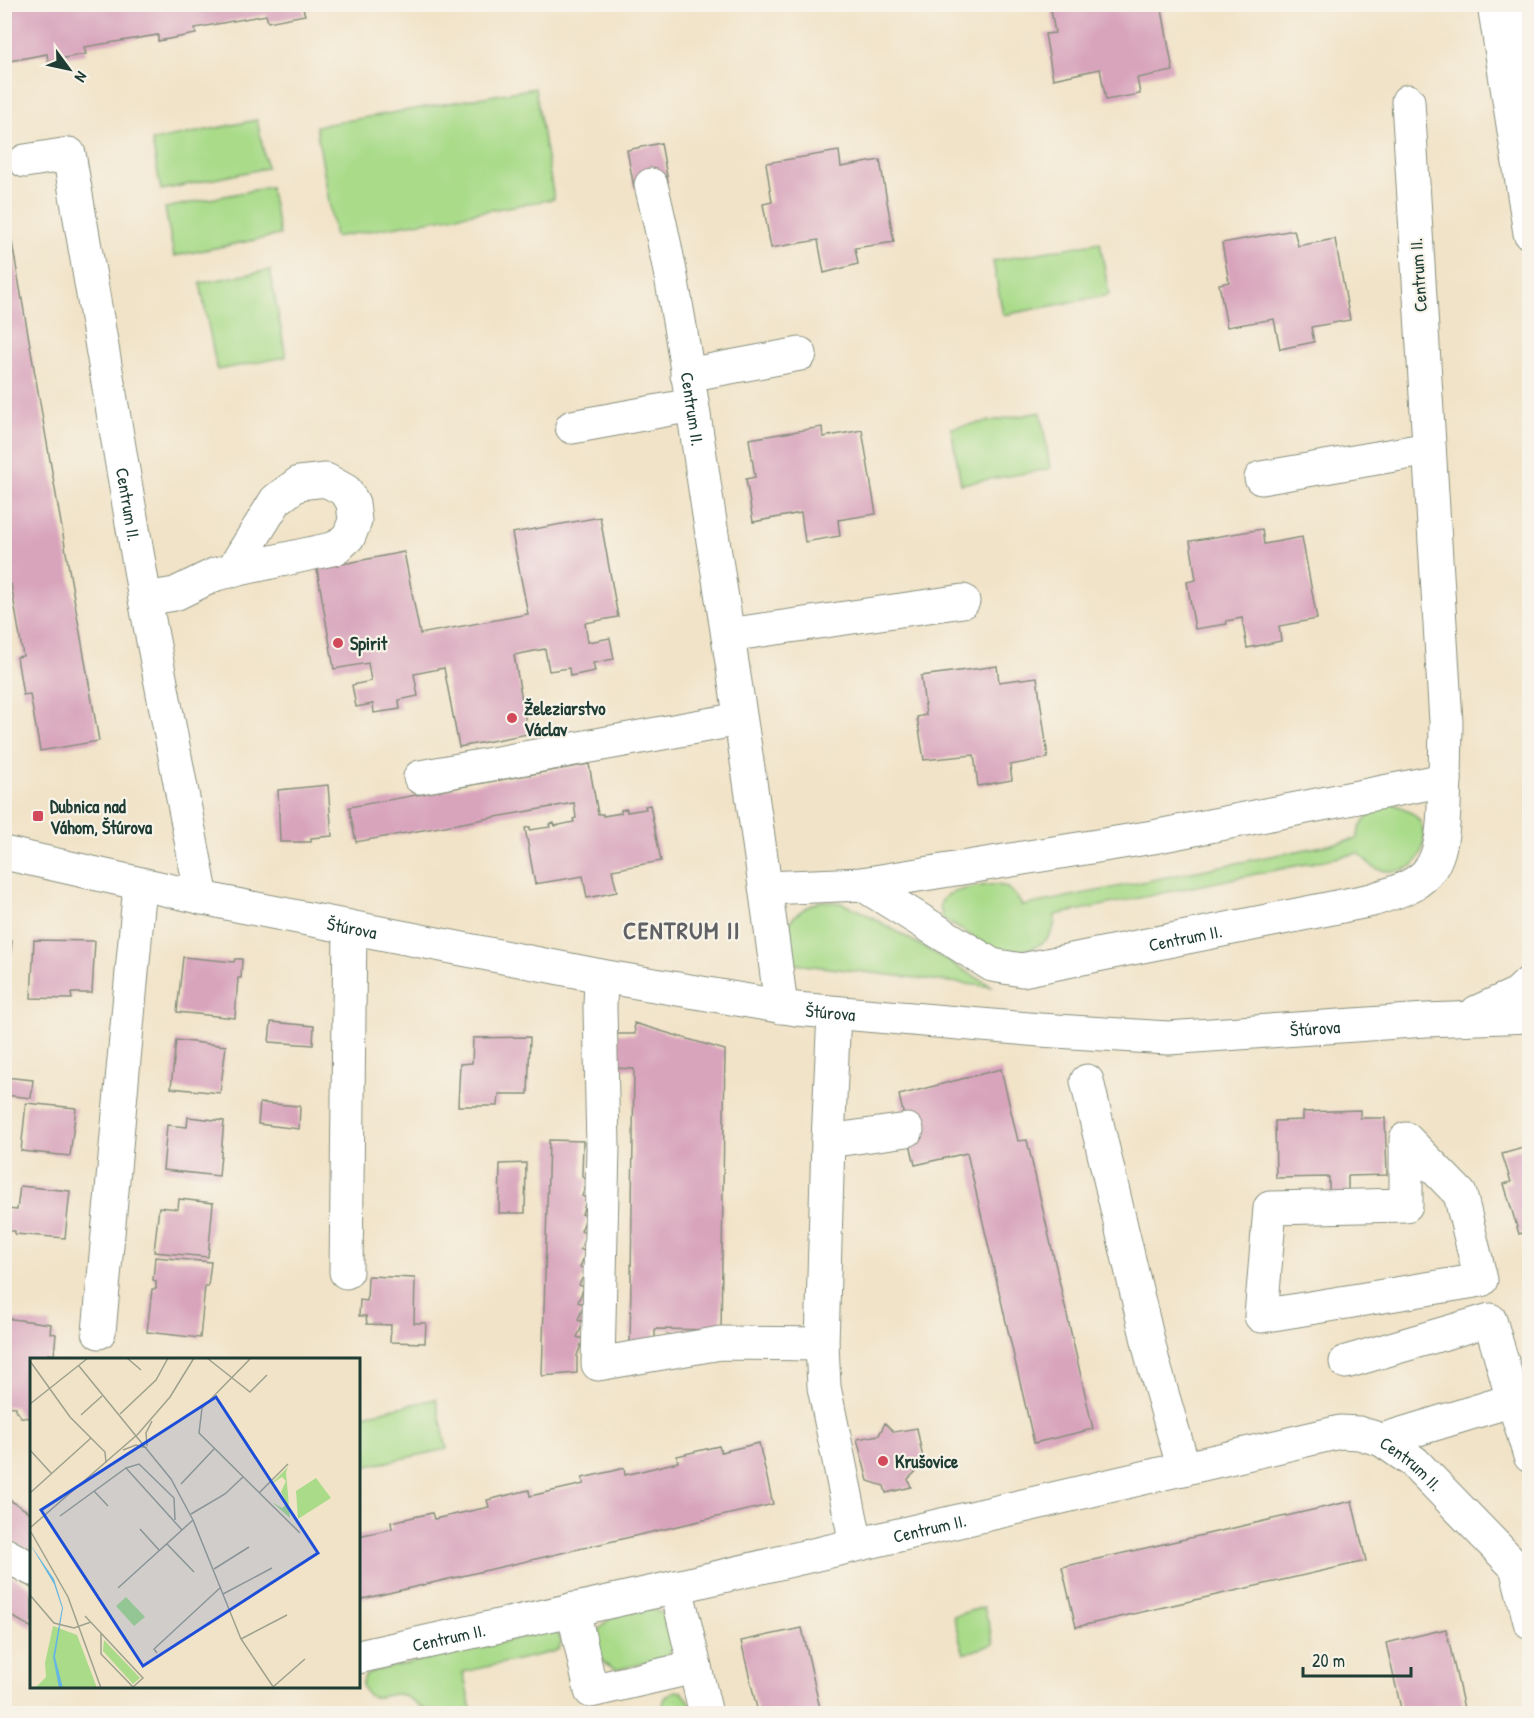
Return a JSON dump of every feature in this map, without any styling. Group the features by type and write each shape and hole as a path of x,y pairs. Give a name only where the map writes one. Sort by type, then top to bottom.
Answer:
{"street":[{"path":"1494,4 1530,233"},
{"path":"1528,4 1530,72"},
{"name":"Centrum II.","path":"862,884 992,965 1022,970 1372,900 1409,886 1426,873 1442,845 1446,722 1408,101"},
{"name":"Centrum II.","path":"25,160 69,154 145,598 202,898"},
{"name":"Centrum II.","path":"651,185 664,237 690,390 782,1007"},
{"path":"572,427 800,354"},
{"path":"1261,478 1429,449"},
{"path":"145,598 175,594 216,574 232,571"},
{"path":"728,635 963,601"},
{"path":"420,777 740,719"},
{"path":"766,888 862,884 1153,837 1445,780"},
{"name":"Štúrova","path":"4,853 202,898 601,976 782,1007 834,1013 1168,1038 1464,1018 1521,1021"},
{"path":"99,1332 140,885"},
{"path":"346,1272 350,927"},
{"path":"601,976 603,1147 598,1364 721,1343 822,1344"},
{"path":"1464,1018 1517,994 1530,982"},
{"path":"834,1013 822,1344 824,1387 856,1544"},
{"path":"1087,1081 1153,1362 1184,1469"},
{"path":"828,1141 907,1130"},
{"path":"1406,1139 1460,1194 1480,1280 1261,1316 1270,1208 1406,1205 1406,1139"},
{"path":"1346,1362 1490,1320 1530,1456"},
{"path":"1382,1440 1513,1400"},
{"name":"Centrum II.","path":"360,1657 676,1587 1340,1432 1359,1433 1382,1440 1414,1462 1516,1567 1530,1622"},
{"path":"4,1554 30,1568"},
{"path":"676,1587 706,1713"},
{"path":"573,1609 591,1691 695,1667"}],"green space":[{"path":"535,88 554,199 335,237 316,126"},
{"path":"257,120 267,168 161,190 152,141"},
{"path":"270,187 280,235 174,256 165,208"},
{"path":"1100,242 1109,295 1003,315 993,261"},
{"path":"270,270 286,357 217,370 200,283"},
{"path":"1041,412 1050,469 961,484 951,428"},
{"path":"1391,803 1413,814 1422,825 1424,843 1421,855 1414,864 1403,870 1390,871 1375,868 1359,853 1055,915 1053,928 1047,939 1027,950 1011,952 984,943 944,920 941,912 940,905 945,897 956,891 979,886 1003,886 1016,896 1022,906 1357,839 1365,820"},
{"path":"821,901 841,903 861,911 993,987 787,963 784,945 786,928 793,917 803,909"},
{"path":"436,1399 447,1449 360,1468 360,1416"},
{"path":"984,1607 994,1644 964,1654 953,1616"},
{"path":"646,1609 657,1611 667,1617 674,1647 665,1658 616,1670 607,1665 599,1657 595,1644 603,1625 608,1620 622,1614"},
{"path":"550,1631 558,1634 561,1641 559,1649 553,1652 463,1672 472,1713 430,1712 402,1695 372,1697 362,1685 365,1676 374,1671"},
{"path":"675,1691 682,1692 690,1702 693,1713 664,1713 664,1700"}],"building":[{"path":"4,4 321,4 321,6 303,9 305,15 268,22 266,15 195,28 196,34 158,41 158,35 84,47 86,54 48,61 47,54 4,62"},
{"path":"1050,4 1161,4 1173,71 1137,78 1140,94 1106,100 1100,69 1053,79 1045,34 1055,33"},
{"path":"661,143 668,182 634,188 627,150"},
{"path":"839,151 841,167 880,160 894,242 855,248 858,264 824,273 818,240 771,248 763,204 772,202 766,163"},
{"path":"6,208 99,741 40,751 30,694 23,695 17,657 23,656 11,584 4,585"},
{"path":"1294,230 1298,246 1335,239 1350,320 1311,327 1314,342 1280,349 1274,319 1227,327 1219,284 1229,282 1222,243"},
{"path":"822,427 823,437 862,430 876,514 838,520 840,536 805,542 801,513 753,522 746,479 755,477 749,439"},
{"path":"600,517 618,617 585,623 588,642 610,638 614,659 593,663 595,671 570,676 569,668 549,671 545,649 514,655 528,734 459,747 444,668 414,674 418,696 399,700 400,709 374,713 373,704 356,707 352,685 371,681 368,663 334,669 317,569 404,552 420,634 528,614 512,533"},
{"path":"1262,529 1264,544 1302,537 1317,619 1279,626 1281,641 1247,648 1242,618 1226,621 1227,624 1195,629 1187,582 1196,580 1190,541"},
{"path":"997,666 999,682 1037,677 1048,758 1010,765 1012,780 978,786 974,755 924,760 917,717 926,715 921,676"},
{"path":"589,764 598,814 603,814 603,816 621,813 621,810 627,809 627,812 646,809 645,806 650,805 661,861 612,870 617,892 587,898 583,876 535,884 525,828 530,827 530,830 550,827 549,824 554,823 555,826 574,822 573,819 576,818 574,803 356,842 349,807"},
{"path":"328,785 332,836 311,838 311,842 280,842 278,790"},
{"path":"4,940 12,941 7,991 4,991"},
{"path":"34,940 95,941 92,993 71,993 72,999 31,998"},
{"path":"183,957 234,962 235,959 242,959 235,1018 177,1012"},
{"path":"271,1022 314,1026 313,1045 269,1042"},
{"path":"634,1023 725,1050 721,1330 655,1329 655,1347 630,1347 634,1069 614,1068 616,1034 635,1034"},
{"path":"530,1037 528,1094 499,1094 498,1106 458,1106 460,1064 472,1063 473,1038"},
{"path":"176,1040 226,1046 220,1093 171,1088"},
{"path":"1001,1069 1018,1141 1027,1140 1093,1429 1034,1443 967,1153 915,1165 899,1095"},
{"path":"4,1077 33,1080 31,1098 4,1095"},
{"path":"26,1103 76,1108 70,1156 21,1151"},
{"path":"260,1103 300,1106 299,1129 258,1124"},
{"path":"1360,1110 1360,1118 1385,1118 1387,1175 1348,1176 1348,1194 1329,1194 1329,1177 1276,1178 1275,1121 1303,1120 1303,1112"},
{"path":"188,1117 224,1121 219,1176 163,1170 167,1125 187,1127"},
{"path":"549,1140 583,1141 582,1177 588,1180 582,1196 587,1198 582,1214 587,1216 581,1231 587,1234 580,1249 586,1252 580,1267 586,1270 579,1285 584,1287 578,1302 584,1304 578,1320 584,1322 577,1337 583,1339 577,1356 577,1373 542,1376"},
{"path":"1530,1146 1529,1242 1526,1232 1519,1234 1504,1184 1511,1182 1502,1154"},
{"path":"526,1163 525,1213 499,1213 500,1164"},
{"path":"20,1186 70,1191 65,1238 15,1234 15,1231 5,1231 8,1209 17,1210"},
{"path":"179,1199 213,1203 208,1257 154,1252 159,1207 178,1209"},
{"path":"155,1257 211,1262 208,1286 205,1286 200,1338 147,1332 152,1289 156,1289 156,1281 153,1280"},
{"path":"368,1276 415,1278 414,1323 426,1323 425,1343 390,1342 391,1325 367,1324 366,1316 359,1316 360,1300 367,1301"},
{"path":"4,1318 51,1324 50,1333 56,1334 54,1355 48,1354 48,1358 30,1358 30,1417 21,1417 16,1407 4,1406"},
{"path":"885,1423 894,1432 917,1428 924,1464 908,1479 911,1487 886,1493 884,1486 868,1481 857,1439 879,1435"},
{"path":"759,1443 773,1504 360,1600 360,1536 392,1529 391,1522 432,1513 434,1519 489,1507 487,1500 529,1490 530,1496 584,1484 582,1478 624,1468 625,1475 678,1462 677,1456 719,1446 721,1452"},
{"path":"5,1497 30,1513 30,1552 5,1536"},
{"path":"1352,1501 1366,1561 1076,1627 1062,1567"},
{"path":"5,1573 30,1587 30,1627 5,1612"},
{"path":"802,1628 821,1713 758,1713 741,1641"},
{"path":"1446,1629 1465,1713 1402,1713 1386,1643"}],"place":[{"name":"Spirit","path":"338,643"},
{"name":"Železiarstvo Václav","path":"512,718"},
{"name":"Dubnica nad Váhom, Štúrova","path":"38,816"},
{"name":"Krušovice","path":"883,1461"}],"district":[{"name":"CENTRUM II","path":"682,930"}]}
